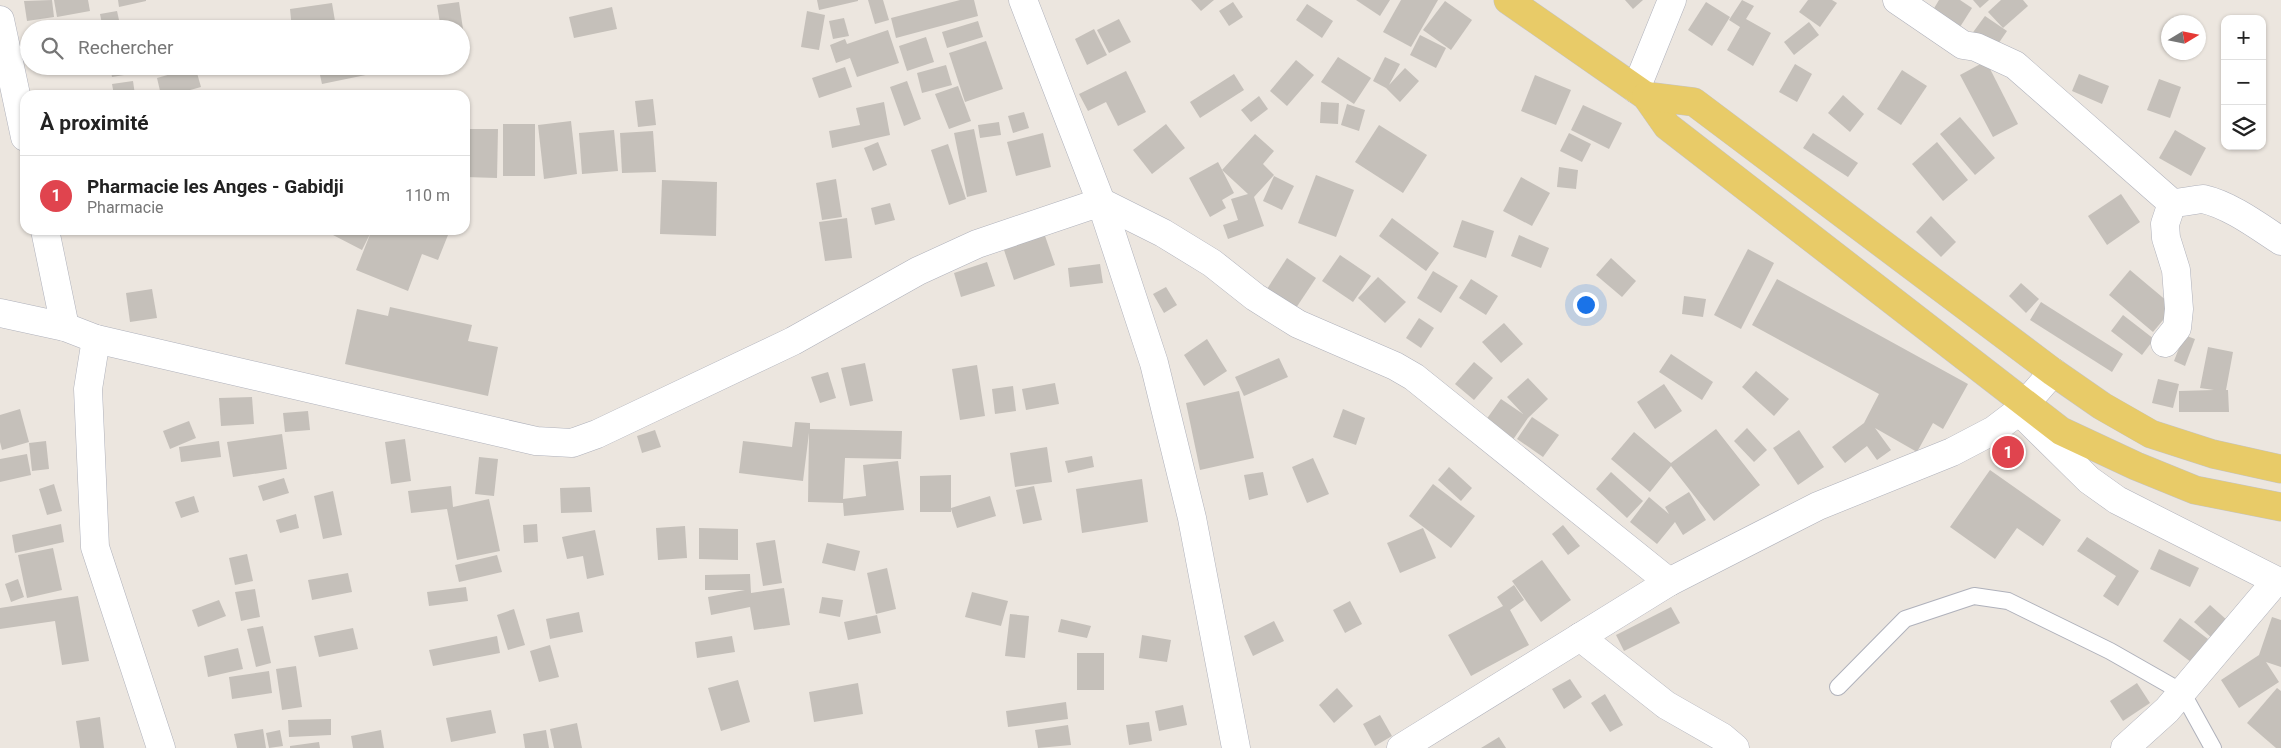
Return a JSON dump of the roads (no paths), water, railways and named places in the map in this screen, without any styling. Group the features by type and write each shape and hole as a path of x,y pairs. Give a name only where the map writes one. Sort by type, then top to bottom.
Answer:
{"main road":[{"path":"1508,0 1641,93 1667,126 2022,408 2061,431 2136,466 2195,490 2281,508"},
{"path":"1641,93 1694,102 2053,372 2102,406 2151,434 2213,454 2281,469"}],"street":[{"path":"1023,0 1101,202 1154,363 1192,518 1236,748"},
{"path":"1641,93 1672,0"},
{"path":"1897,0 1963,45 1976,47 2015,65 2172,203 2187,203 2200,199 2224,206 2281,241"},
{"path":"0,20 20,114"},
{"path":"0,313 65,327 96,339 536,441 572,443 597,434 793,341 926,267 977,244 1101,202 1163,233 1188,248 1212,263 1255,297 1298,324 1395,366 1414,377 1670,582"},
{"path":"2165,343 2177,328 2179,309 2176,270 2166,238 2165,224 2172,203"},
{"path":"46,235 65,327"},
{"path":"96,339 88,389 95,547 161,748"},
{"path":"1401,747 1670,582 1818,506 1952,452 1994,430 2022,408 2053,372"},
{"path":"2022,408 2089,480 2117,500 2279,582 2168,710 2125,748"},
{"path":"1580,637 1666,705 1722,737 1735,748"}],"lane":[{"path":"1838,687 1905,619 1974,596 2008,600 2110,651 2182,692 2213,748"}],"place":[{"name":"Pharmacie les Anges - Gabidji","path":"2008,452"}]}
